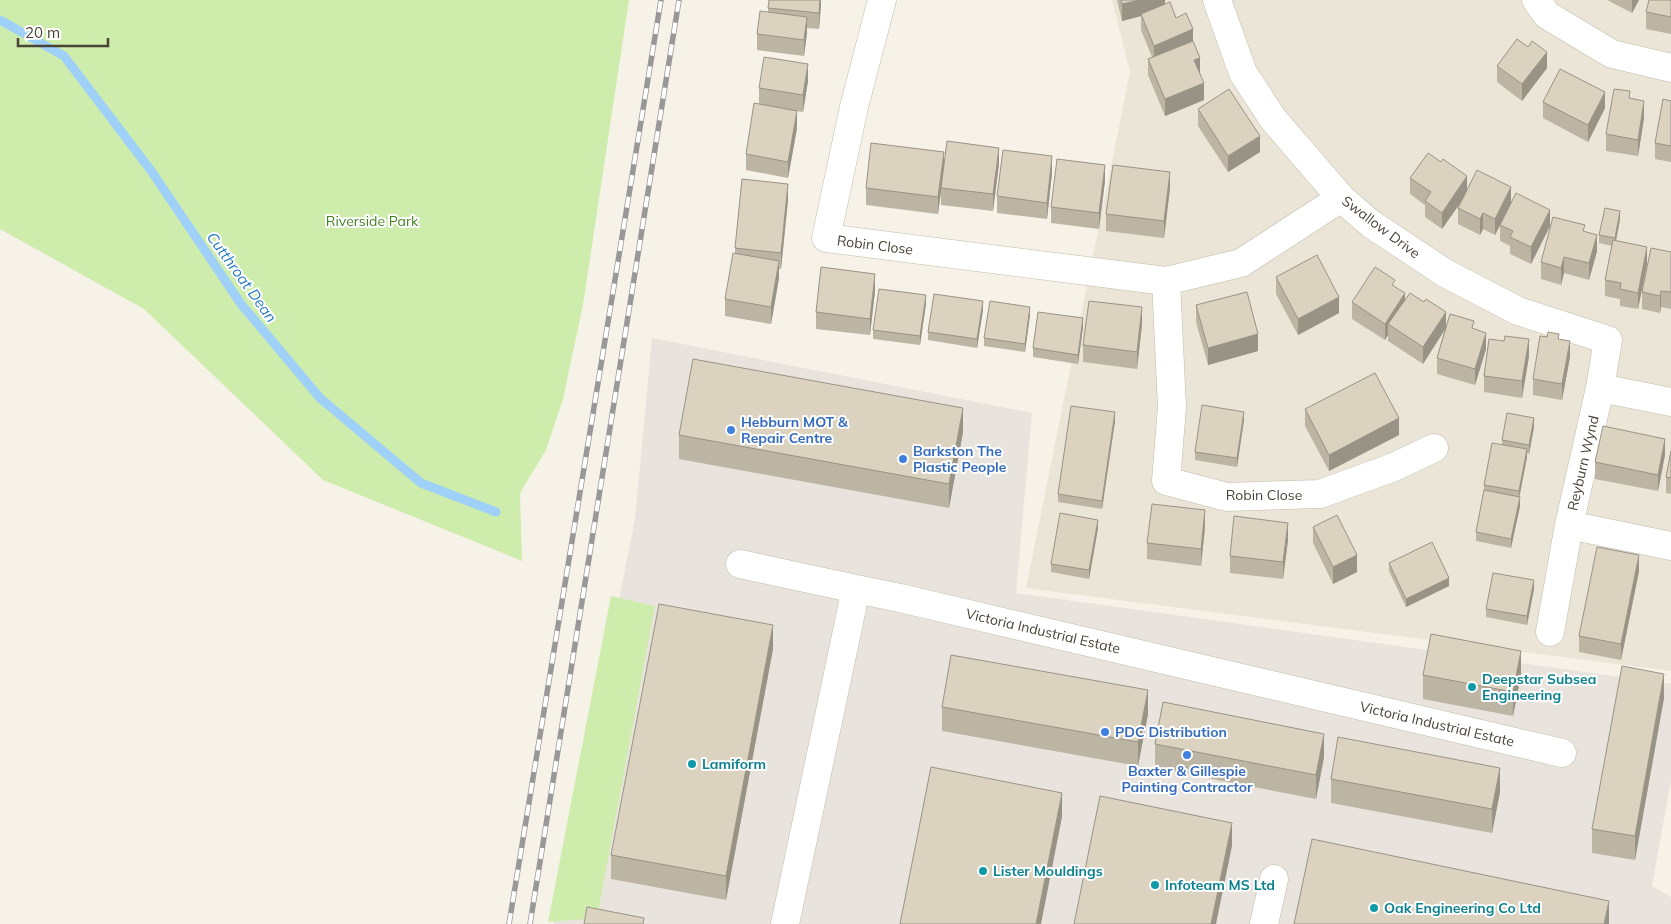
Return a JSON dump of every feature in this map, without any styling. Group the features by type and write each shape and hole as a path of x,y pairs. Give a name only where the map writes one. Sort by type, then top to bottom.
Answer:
{"street":[{"name":"Robin Close","path":"882,0 854,107 826,238 1166,281 1241,263 1341,198"},
{"name":"Swallow Drive","path":"1217,0 1242,73 1273,119 1341,198 1371,224 1445,274 1518,311 1608,340"},
{"path":"1536,0 1547,15 1612,54 1671,68"},
{"name":"Robin Close","path":"1166,281 1172,407 1166,481 1227,497 1320,494 1394,467 1434,448"},
{"name":"Reyburn Wynd","path":"1608,340 1600,388 1569,525 1671,546"},
{"path":"1600,388 1671,402"},
{"path":"1550,632 1569,525"},
{"name":"Victoria Industrial Estate","path":"740,564 910,600 1562,753"},
{"path":"785,924 856,589"},
{"path":"1264,924 1274,879"}],"shaded area":[{"path":"1112,0 1671,0 1671,671 1026,588 1130,72"},
{"path":"652,338 1032,413 1016,593 1671,684 1671,780 1652,886 1671,897 1671,924 554,924 635,519"}],"green space":[{"name":"Riverside Park","path":"0,0 629,0 583,305 563,399 546,450 520,493 522,561 323,480 144,309 0,229"},
{"path":"611,596 655,606 597,918 548,922"}],"building":[{"path":"769,0 820,0 819,13 768,8"},
{"path":"1121,0 1140,0 1122,4"},
{"path":"1649,0 1671,0 1671,17 1646,12"},
{"path":"1170,2 1176,18 1186,13 1193,29 1154,46 1141,14"},
{"path":"760,11 807,17 804,40 757,34"},
{"path":"1517,39 1528,47 1532,41 1547,52 1522,84 1497,66"},
{"path":"1193,41 1200,58 1194,60 1204,83 1165,99 1148,59"},
{"path":"764,57 808,64 803,95 759,88"},
{"path":"1560,69 1605,92 1588,125 1543,102"},
{"path":"1229,89 1260,136 1228,156 1198,109"},
{"path":"1614,89 1630,91 1629,98 1644,101 1638,140 1606,134"},
{"path":"1663,99 1671,101 1671,146 1655,143"},
{"path":"754,103 797,111 788,162 746,154"},
{"path":"947,141 999,148 993,194 941,188"},
{"path":"871,143 944,152 938,197 866,188"},
{"path":"1003,150 1052,156 1047,203 997,196"},
{"path":"1428,153 1441,162 1443,159 1467,176 1442,213 1425,201 1431,192 1410,178"},
{"path":"1057,159 1105,165 1099,213 1051,207"},
{"path":"1113,165 1170,172 1164,221 1106,214"},
{"path":"1477,170 1511,187 1495,219 1483,213 1480,219 1458,208"},
{"path":"742,179 788,184 781,253 735,248"},
{"path":"1516,193 1550,210 1531,247 1510,237 1513,231 1500,225"},
{"path":"1605,208 1620,211 1615,238 1599,235"},
{"path":"1553,217 1585,225 1583,231 1597,235 1589,263 1564,257 1561,268 1541,262"},
{"path":"1613,240 1647,247 1638,293 1620,289 1621,283 1605,280"},
{"path":"1651,248 1671,252 1671,292 1661,291 1660,296 1642,292"},
{"path":"733,253 779,261 771,307 725,299"},
{"path":"1317,255 1339,297 1298,319 1276,277"},
{"path":"821,267 875,274 870,319 816,312"},
{"path":"1375,267 1395,280 1392,285 1405,293 1385,324 1352,302"},
{"path":"879,289 926,295 920,336 873,330"},
{"path":"1247,292 1258,334 1208,348 1196,305"},
{"path":"1410,293 1424,302 1426,299 1446,312 1423,347 1388,324"},
{"path":"934,294 983,301 977,339 928,332"},
{"path":"990,301 1030,307 1025,344 984,338"},
{"path":"1089,301 1142,307 1137,352 1083,345"},
{"path":"1038,312 1083,318 1078,355 1033,348"},
{"path":"1450,314 1474,321 1472,328 1486,333 1475,369 1437,358"},
{"path":"1548,332 1559,334 1558,339 1570,341 1562,384 1533,379 1540,336 1547,337"},
{"path":"1505,336 1529,339 1522,381 1484,376 1489,339 1504,341"},
{"path":"693,359 963,408 949,484 679,435"},
{"path":"1375,373 1399,418 1329,455 1305,409"},
{"path":"1202,405 1244,412 1237,458 1195,452"},
{"path":"1071,406 1115,412 1102,501 1058,494"},
{"path":"1507,413 1534,418 1529,445 1502,440"},
{"path":"1603,426 1665,439 1658,475 1595,462"},
{"path":"1492,443 1527,449 1519,491 1484,485"},
{"path":"1671,451 1671,478 1666,477"},
{"path":"1484,490 1520,497 1511,539 1476,532"},
{"path":"1152,504 1205,510 1201,549 1147,543"},
{"path":"1060,513 1098,520 1089,570 1051,564"},
{"path":"1337,515 1357,555 1333,567 1313,527"},
{"path":"1234,516 1288,523 1283,562 1230,556"},
{"path":"1432,542 1449,578 1406,599 1389,563"},
{"path":"1597,547 1639,555 1621,644 1579,636"},
{"path":"1493,573 1534,580 1527,616 1486,609"},
{"name":"Lamiform","path":"659,604 773,625 726,876 611,855"},
{"path":"1431,634 1521,651 1513,692 1423,675"},
{"path":"951,655 1148,690 1138,742 942,707"},
{"path":"1622,666 1664,674 1635,836 1592,829"},
{"path":"1163,702 1324,734 1316,775 1155,744"},
{"path":"1338,737 1500,768 1492,809 1331,779"},
{"name":"Lister Mouldings","path":"931,767 1062,793 1036,924 900,924"},
{"name":"Infoteam MS Ltd","path":"1100,796 1232,823 1211,924 1074,924"},
{"path":"1312,839 1609,901 1604,924 1294,924"},
{"path":"587,907 644,918 643,924 584,924"}],"waterway":[{"name":"Cutthroat Dean","path":"0,20 64,56 152,172 241,304 320,398 421,483 496,512"}],"railway":[{"path":"509,924 661,0"},
{"path":"530,924 679,0"}],"place":[{"name":"Hebburn MOT & Repair Centre","path":"731,430"},
{"name":"Barkston The Plastic People","path":"903,459"},
{"name":"Deepstar Subsea Engineering","path":"1472,687"},
{"name":"PDC Distribution","path":"1105,732"},
{"name":"Baxter & Gillespie Painting Contractor","path":"1187,755"},
{"name":"Lamiform","path":"692,764"},
{"name":"Lister Mouldings","path":"983,871"},
{"name":"Infoteam MS Ltd","path":"1155,885"},
{"name":"Oak Engineering Co Ltd","path":"1374,908"}]}
